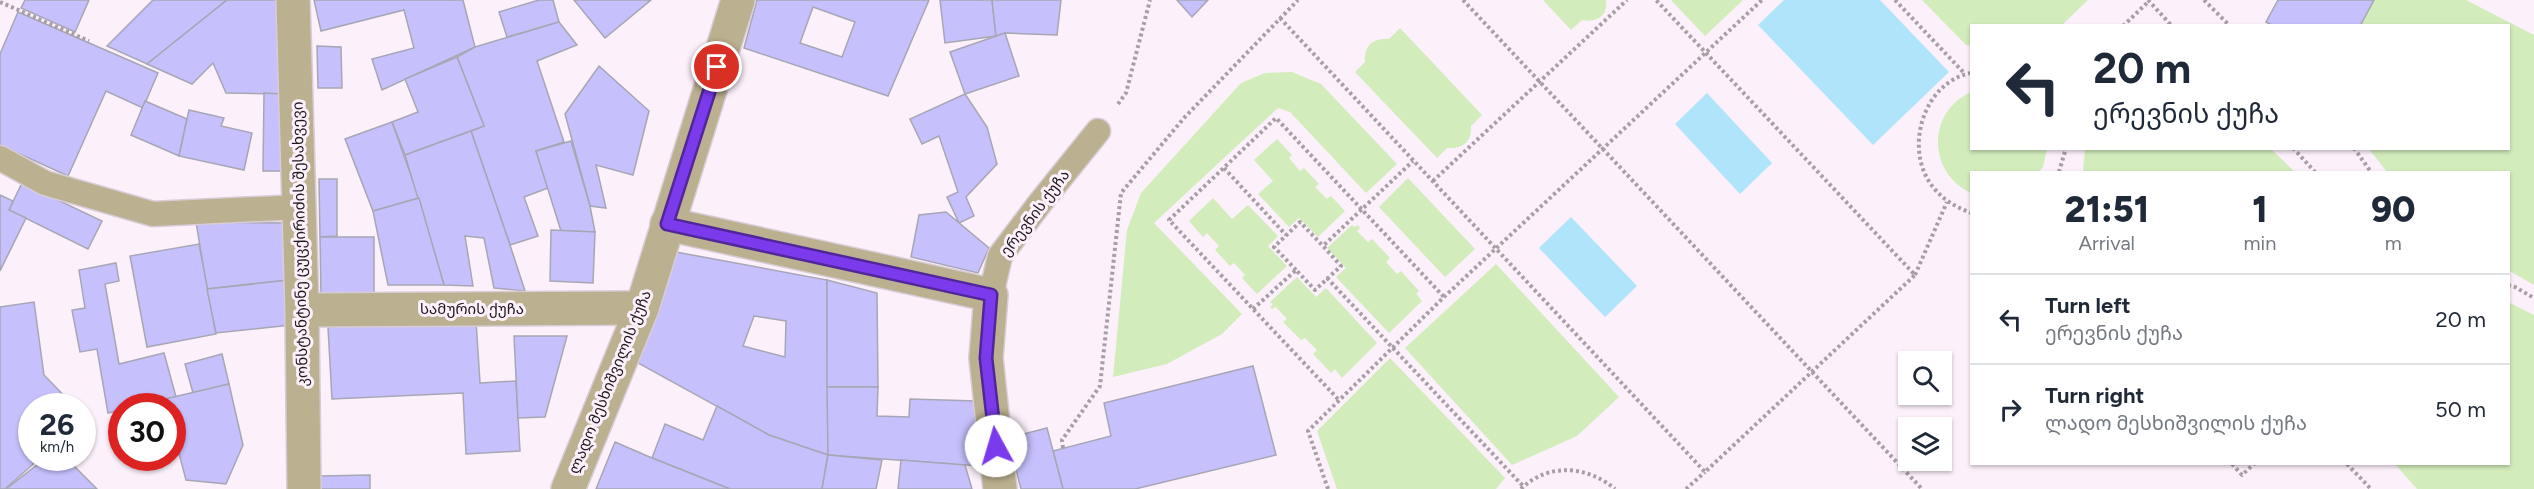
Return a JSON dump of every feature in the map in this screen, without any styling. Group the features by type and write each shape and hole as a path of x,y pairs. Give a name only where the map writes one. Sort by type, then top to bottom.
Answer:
{"street":[{"name":"კონსტანტინე ცუცქირიძის შესახვევი","path":"293,0 300,207 304,489"},
{"name":"ლადო მესხიშვილის ქუჩა","path":"568,489 642,308 738,0"},
{"path":"667,224 991,295 986,358 1000,489"},
{"name":"სამურის ქუჩა","path":"302,310 642,308"}],"lane":[{"name":"ერევნის ქუჩა","path":"991,295 1000,256 1098,131"},
{"path":"0,158 45,183 153,214 300,207"}],"path":[{"path":"1098,131 1126,93 1150,0"},
{"path":"1063,448 1062,440 1100,386 1121,193 1184,118 1298,0"},
{"path":"1463,0 1922,489"},
{"path":"1433,181 1627,0"},
{"path":"1656,0 1915,276"},
{"path":"1328,489 1308,431 1391,347 1762,0"},
{"path":"1895,0 1965,74"},
{"path":"2204,0 2228,24"},
{"path":"2125,24 2148,1 2170,24"},
{"path":"0,2 89,41"},
{"path":"1280,18 1705,472"},
{"path":"1970,73 1946,85 1931,101 1922,121 1918,144 1922,166 1932,186 1947,202 1970,213"},
{"path":"1338,399 1169,219 1276,118 1444,297"},
{"path":"2060,171 2066,150"},
{"path":"2295,150 2314,171"},
{"path":"2355,150 2370,171"},
{"path":"1323,246 1413,161"},
{"path":"1224,168 1286,235"},
{"path":"1686,489 1915,276 1947,202"},
{"path":"1300,222 1323,246 1341,266 1315,290 1274,247 1300,222"},
{"path":"1253,309 1296,270"},
{"path":"1327,278 1522,488 1541,475 1562,470 1583,471 1603,479 1615,489"},
{"path":"2510,285 2516,286 2534,298"},
{"path":"2233,465 2242,475 2253,465"},
{"path":"2349,465 2371,489"}],"green space":[{"path":"1543,0 1606,0 1606,6 1600,17 1587,21 1582,20 1571,30"},
{"path":"1671,0 1743,0 1705,36"},
{"path":"1922,0 2088,0 2063,24 1970,24 1970,46 1966,45"},
{"path":"2364,0 2466,0 2534,35 2534,285 2510,271 2510,171 2386,171 2370,150 2510,150 2510,24 2351,24"},
{"path":"1400,28 1482,115 1471,126 1470,136 1462,146 1447,148 1437,158 1355,72 1365,62 1366,51 1374,41 1389,39"},
{"path":"1292,72 1321,84 1397,164 1366,193 1290,112 1278,108 1154,223 1242,314 1222,334 1167,364 1113,377 1127,230 1141,193 1241,83 1265,73"},
{"path":"1970,93 1970,150 2047,150 2040,171 1970,171 1970,192 1957,183 1946,171 1940,157 1938,142 1940,127 1946,113 1957,101"},
{"path":"1277,139 1292,155 1289,158 1300,171 1304,168 1319,184 1315,187 1327,199 1331,196 1345,211 1318,237 1299,218 1289,227 1258,194 1273,181 1254,160"},
{"path":"2085,150 2272,150 2294,171 2083,171"},
{"path":"1408,178 1475,249 1445,277 1379,207"},
{"path":"1213,198 1232,219 1248,205 1278,236 1268,246 1287,266 1257,294 1242,278 1245,275 1234,263 1230,266 1215,250 1219,246 1207,233 1203,237 1189,221"},
{"path":"1352,225 1355,227 1358,225 1360,228 1357,231 1368,242 1372,239 1390,258 1386,262 1397,274 1401,271 1419,291 1416,294 1422,301 1389,333 1336,277 1346,268 1327,248"},
{"path":"1496,264 1619,397 1577,436 1512,465 1405,348"},
{"path":"1297,277 1316,297 1326,288 1377,343 1342,378 1335,369 1331,373 1313,354 1317,350 1305,338 1301,340 1283,322 1287,319 1276,307 1272,309 1270,307 1273,304 1270,302"},
{"path":"2510,303 2534,315 2534,489 2417,489 2396,465 2510,465"},
{"path":"1390,358 1505,478 1496,489 1337,489 1317,431"}],"water":[{"path":"1784,0 1880,0 1949,72 1873,145 1758,25"},
{"path":"1707,93 1772,163 1740,194 1675,124"},
{"path":"1571,217 1637,286 1605,317 1539,248"}],"building":[{"path":"25,0 89,0 75,32 21,8"},
{"path":"153,0 227,0 147,64 107,46"},
{"path":"227,0 281,0 282,94 226,93 213,63 192,84 147,64"},
{"path":"314,0 463,0 475,47 382,90 372,59 414,48 404,10 321,31"},
{"path":"539,0 553,0 559,22 507,37 499,12"},
{"path":"574,0 651,0 605,38"},
{"path":"757,0 929,0 888,96 744,48","holes":["813,7 855,22 842,57 800,43"]},
{"path":"940,0 992,0 996,36 945,43"},
{"path":"992,0 1061,0 1057,35 1005,33 996,36"},
{"path":"1177,0 1208,0 1192,17"},
{"path":"2278,0 2374,0 2361,24 2270,24 2266,22"},
{"path":"18,12 158,73 143,108 106,91 68,176 0,145 0,54"},
{"path":"559,22 577,45 537,61 564,142 536,151 548,188 524,197 538,236 510,245 471,131 484,126 457,57 475,47"},
{"path":"1005,33 1019,76 965,94 950,52"},
{"path":"317,46 341,47 342,88 318,88"},
{"path":"457,57 484,126 405,155 392,122 418,112 405,79"},
{"path":"599,66 649,111 633,175 596,165 606,208 590,206 565,114"},
{"path":"264,93 282,94 283,171 263,171"},
{"path":"965,94 987,127 997,164 966,197 974,216 959,223 947,197 958,192 939,136 922,144 910,119"},
{"path":"145,101 187,119 179,156 131,135"},
{"path":"189,110 224,118 221,126 252,133 244,170 179,156"},
{"path":"392,122 419,198 373,211 345,139"},
{"path":"471,131 525,291 494,288 484,238 465,236 473,286 444,285 405,155"},
{"path":"571,141 595,232 561,231 536,151"},
{"path":"319,179 337,179 337,236 320,237"},
{"path":"22,183 102,221 88,249 9,210"},
{"path":"0,195 13,201 9,210 26,218 0,271"},
{"path":"419,198 444,285 388,285 373,211"},
{"path":"946,212 989,248 978,273 911,257 919,215"},
{"path":"196,222 288,223 289,280 207,289"},
{"path":"551,230 595,232 593,283 550,281"},
{"path":"320,237 374,237 374,294 321,295"},
{"path":"199,244 216,334 147,347 130,256"},
{"path":"676,252 827,280 828,455 769,435 638,363","holes":["754,316 786,321 785,357 743,346"]},
{"path":"116,263 119,281 105,284 119,364 164,353 175,393 108,393 108,413 97,349 80,352 72,310 85,308 79,270"},
{"path":"289,280 291,325 216,333 207,289"},
{"path":"827,280 877,293 878,387 827,387"},
{"path":"34,302 44,375 61,393 18,393 18,471 25,471 5,489 0,489 0,307"},
{"path":"476,320 480,383 516,381 520,451 466,454 463,393 332,399 328,327"},
{"path":"514,336 567,336 545,417 518,418"},
{"path":"222,354 229,384 193,393 185,364"},
{"path":"1253,366 1276,455 1135,489 1063,489 1053,451 1111,436 1104,403"},
{"path":"229,384 243,445 226,484 186,480 184,471 186,471 186,394"},
{"path":"827,387 878,387 877,416 909,417 910,399 976,401 980,466 828,455"},
{"path":"717,406 769,435 828,455 822,489 730,489 652,458 665,424 703,440"},
{"path":"1047,428 1063,489 1021,489 1008,438"},
{"path":"615,442 652,458 730,489 596,489"},
{"path":"828,455 882,460 876,489 822,489"},
{"path":"901,460 965,465 972,489 898,489"},
{"path":"29,471 79,471 97,489 6,489"},
{"path":"370,475 370,489 320,489 320,476"}],"route":[{"path":"717,67 667,224 991,295 986,358 996,446"}]}
